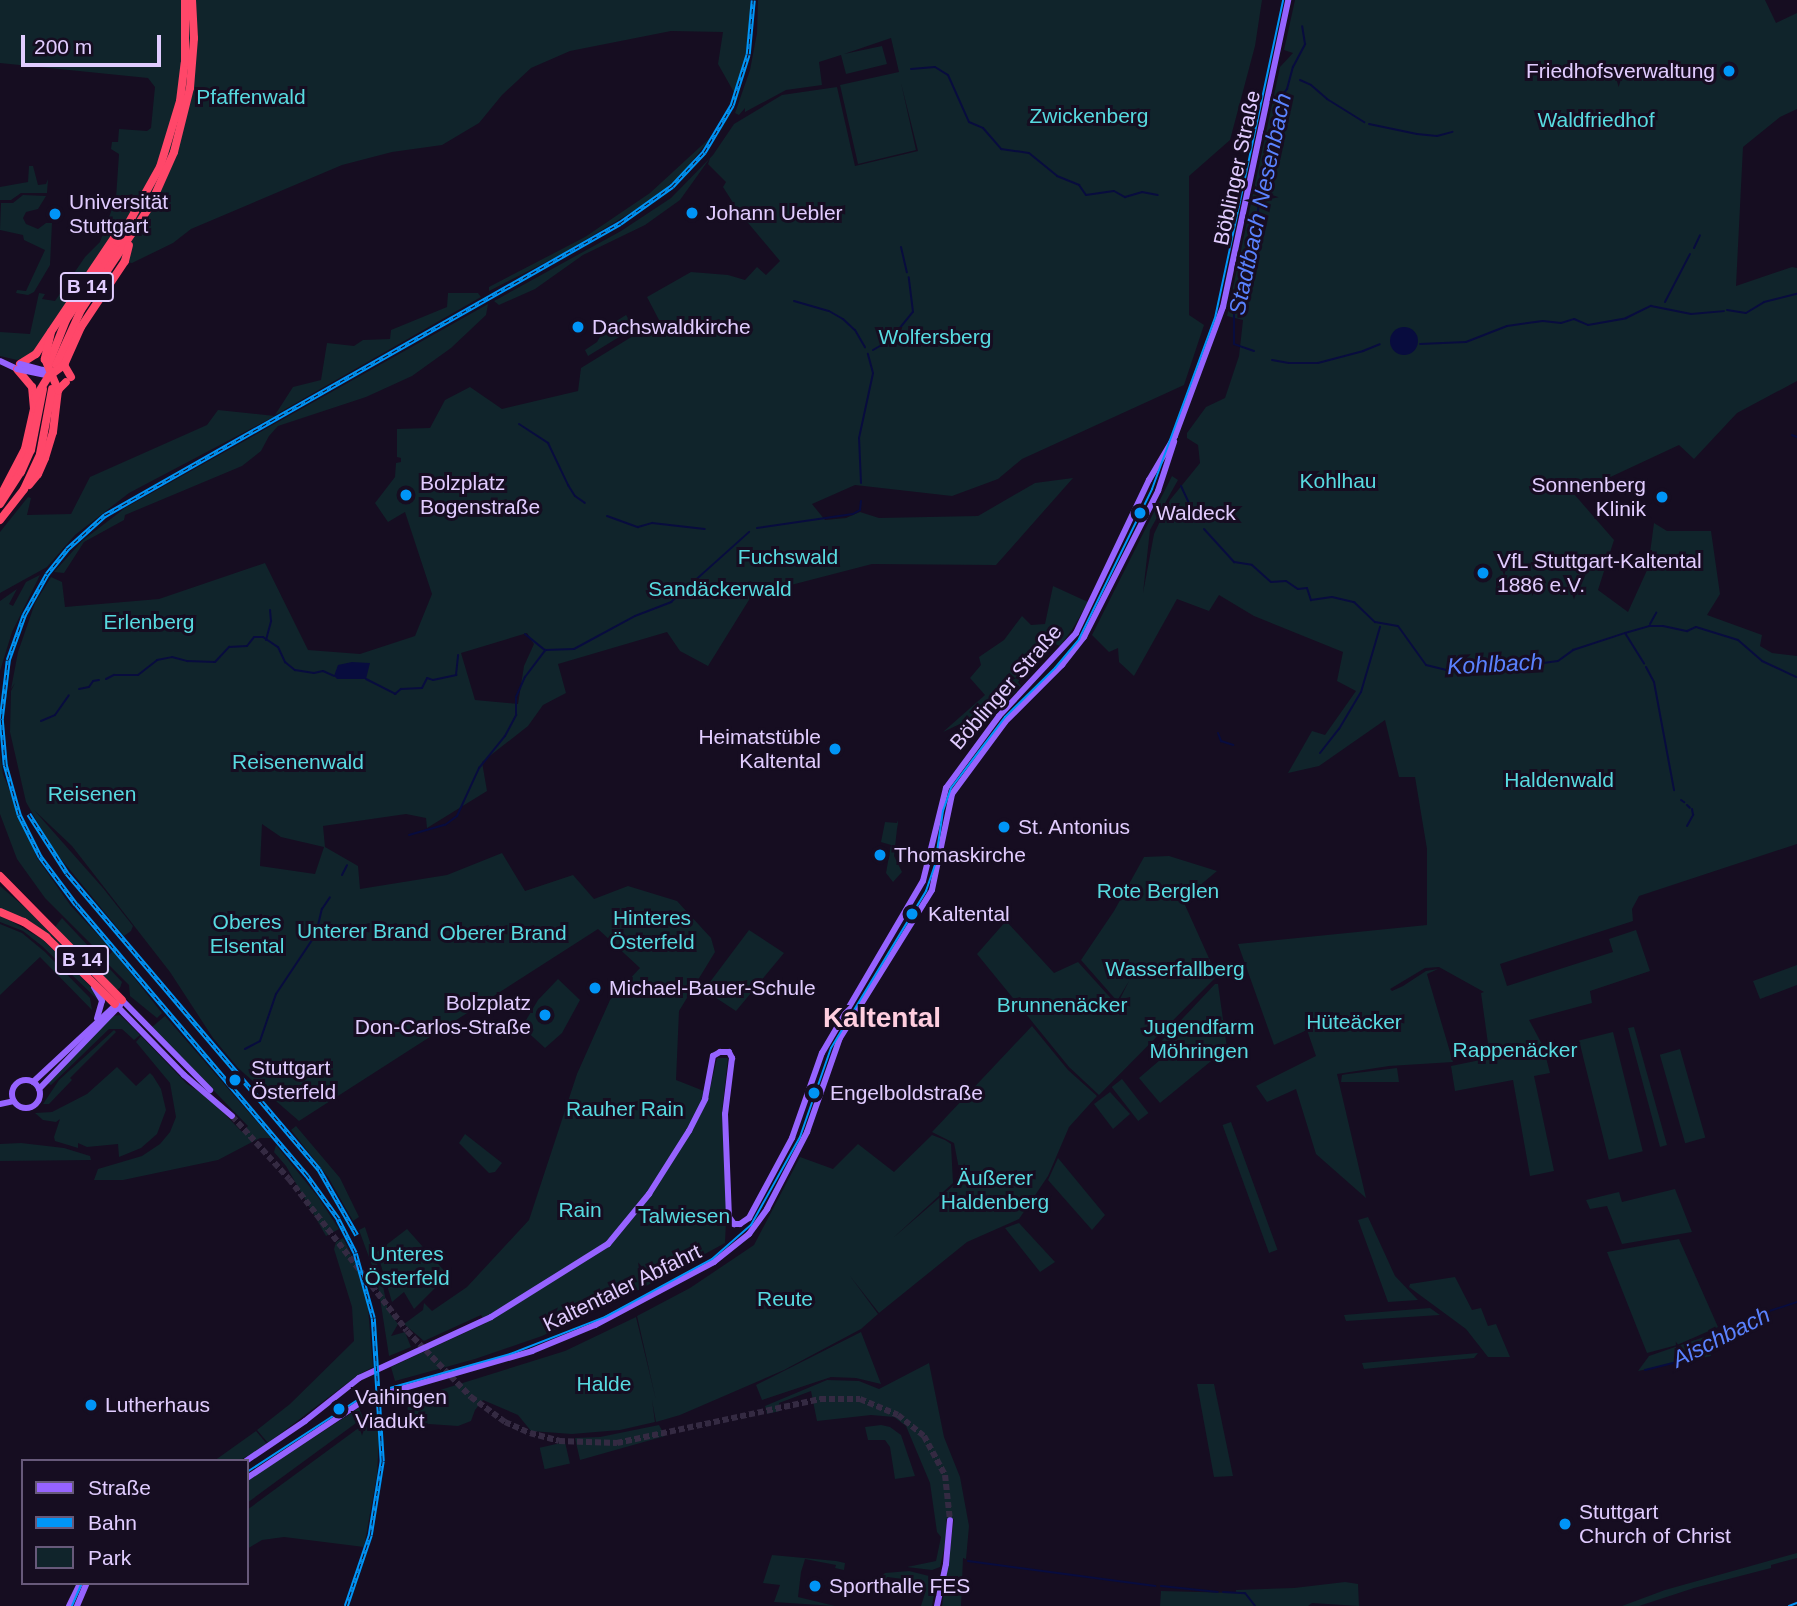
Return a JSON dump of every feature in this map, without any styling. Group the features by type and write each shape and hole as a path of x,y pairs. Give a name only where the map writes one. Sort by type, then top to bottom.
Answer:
{"highway":[{"name":"B 14","path":"56,364 66,320 134,215 160,167 175,124 186,63 184,0"},
{"name":"B 14","path":"1,495 25,449 35,398 125,261 130,239 165,176 184,120 193,54 192,0"},
{"name":"B 14","path":"17,366 33,359 84,279 130,215 134,215"},
{"name":"B 14","path":"49,376 45,356 51,332"},
{"path":"0,506 21,472 51,389 69,379 56,364"},
{"path":"17,366 29,383 35,398"},
{"path":"24,489 44,438 51,389 49,376"},
{"path":"0,520 38,474 45,458 58,403 51,389"},
{"name":"B 14","path":"0,876 119,1004"},
{"name":"B 14","path":"0,883 13,892"},
{"name":"B 14","path":"0,912 38,931 119,1004"}],"main road":[{"name":"Böblinger Straße","path":"820,1091 840,1038 930,893 938,872 946,810 952,794 1005,722 1062,665 1084,637 1158,491 1175,436 1226,307 1290,0"},
{"path":"0,361 49,376"},
{"name":"Böblinger Straße","path":"248,1460 305,1421 350,1384 387,1363 491,1317 608,1244 649,1194 689,1132 705,1099 713,1056 720,1052 729,1052 732,1058 725,1114 729,1217 734,1224 740,1224 749,1218 792,1138 822,1053 923,881 946,788 999,716 1076,633 1149,480 1175,436"},
{"path":"92,982 102,1000 95,1022"},
{"path":"33,1082 95,1022 119,1004"},
{"path":"0,1104 14,1101 24,1107 32,1106 38,1101 39,1089 119,1004"},
{"path":"119,1004 232,1116"},
{"path":"14,1101 12,1093 17,1083 25,1080 33,1082 39,1089"},
{"name":"Kaltentaler Abfahrt","path":"248,1477 366,1399 531,1351 572,1335 634,1307 733,1250 767,1209 807,1132 820,1091"},
{"path":"937,1606 946,1563 950,1520"},
{"path":"69,1606 79,1585"},
{"path":"77,1606 86,1585"}],"green space":[{"name":"Pfaffenwald","path":"0,0 750,0 750,17 745,60 735,94 718,64 723,32 671,31 570,51 531,68 502,95 479,123 442,145 392,152 342,165 191,229 173,243 132,263 97,257 34,353 17,360 0,356 0,332 30,334 39,293 45,294 42,299 55,301 85,257 100,242 116,198 119,154 111,149 112,142 118,142 119,129 147,131 151,128 155,87 148,78 0,63"},
{"path":"758,0 1262,0 1255,46 1230,140 1189,176 1189,315 1204,325 1184,385 1022,459 998,479 952,496 855,485 812,504 825,520 846,518 860,512 879,518 978,516 1035,483 1073,478 996,565 872,564 752,595 708,666 680,651 667,632 558,664 566,693 543,705 528,726 482,762 487,791 427,828 426,818 406,814 323,826 325,847 358,866 360,889 447,875 502,853 525,891 573,875 594,899 628,886 677,901 711,938 715,952 679,1011 676,1080 709,1093 717,1058 728,1058 722,1112 727,1200 725,1243 637,1291 542,1336 475,1359 395,1381 391,1367 486,1323 481,1315 424,1341 404,1324 423,1310 424,1303 432,1311 467,1287 529,1220 577,1074 610,1000 640,968 598,929 299,1121 238,1068 213,1038 170,972 72,846 34,810 103,888 133,926 131,931 124,936 52,848 26,802 10,732 11,691 15,683 11,689 18,652 35,603 51,577 62,582 65,607 159,599 265,563 308,650 360,654 415,636 432,594 405,512 388,522 375,503 395,477 396,463 401,462 401,458 397,457 397,429 430,428 445,400 470,387 502,409 578,391 581,368 659,320 647,297 691,272 728,275 745,280 757,267 766,275 780,261 739,212 723,187 726,182 708,164 734,124 782,95 837,87 855,166 918,151 901,83 916,150 858,164 840,85 899,72 891,38 844,54 882,46 887,64 846,74 841,55 819,62 822,85 786,90 745,112 745,108 739,115 735,113 750,70 757,33","holes":["527,633 534,644 524,666 518,704 475,700 461,653","262,824 281,837 324,847 315,874 260,866"]},
{"path":"1295,0 1765,0 1776,23 1797,13 1797,109 1780,117 1743,147 1736,286 1792,267 1797,268 1797,381 1737,413 1694,459 1679,445 1574,494 1614,540 1598,590 1628,612 1648,568 1654,523 1667,531 1711,531 1720,594 1707,615 1762,635 1760,646 1772,653 1797,656 1797,844 1639,896 1632,909 1633,921 1500,964 1507,986 1613,952 1609,939 1636,930 1650,971 1590,991 1592,1003 1529,1020 1543,1046 1550,1073 1534,1076 1554,1171 1530,1176 1513,1080 1455,1091 1451,1066 1490,1058 1481,993 1484,992 1439,967 1425,968 1390,989 1392,991 1403,986 1426,971 1438,969 1427,974 1453,1062 1389,1066 1337,1074 1366,1198 1316,1154 1296,1089 1267,1102 1256,1086 1316,1056 1307,1030 1274,1045 1238,944 1427,925 1427,849 1415,777 1399,777 1385,720 1319,766 1288,773 1312,731 1325,735 1356,691 1337,681 1343,652 1254,616 1219,595 1209,611 1177,599 1134,676 1119,662 1118,648 1109,652 1092,635 1172,476 1178,480 1150,530 1143,593 1154,534 1170,500 1200,463 1198,445 1187,438 1187,433 1206,407 1225,398 1239,356 1243,320 1227,316 1280,67 1293,53 1284,50"},
{"path":"712,136 683,173 652,200 560,255 489,291 489,287 585,237 650,193"},
{"path":"710,158 680,200 645,225 583,255 535,289 499,305 494,301 621,231 671,198"},
{"path":"29,166 33,166 38,185 46,184 48,179 47,193 21,193 11,200 0,200 0,187 28,182"},
{"path":"23,195 46,196 38,209 26,212 23,218 26,224 38,229 46,223 52,223 50,265 34,292 28,295 16,293 17,290 26,291 45,250 24,240 23,235 0,230 1,203 13,203"},
{"path":"448,293 478,293 481,297 275,415 293,387 321,380 327,343 354,346 363,340 390,339 391,330 447,307"},
{"path":"488,304 486,315 451,348 412,376 366,397 278,426 261,451 242,466 125,515 124,520 84,542 64,573 54,572 82,541 125,508"},
{"path":"626,315 632,323 623,330 624,334 588,356 585,350 597,342 605,328"},
{"path":"218,410 275,416 129,493 75,535 47,567 0,593 0,532 28,497 31,498 27,515 71,514 90,477 207,425"},
{"path":"40,575 12,632 0,671 0,601 17,589 9,604 13,606 26,582"},
{"path":"1053,586 1088,602 1060,646 1050,642 1018,671 1022,677 1018,682 1021,686 988,721 981,716 971,726 962,723 943,732 985,695 970,678 981,665 979,657 1004,640 1022,616 1031,625 1045,624"},
{"path":"0,752 3,774 37,858 71,906 110,948 104,953 99,952 45,898 17,859 0,814"},
{"path":"897,820 898,823 894,856 902,872 893,882 886,873 891,845 881,842 885,822 897,823"},
{"path":"1169,856 1217,871 1186,897 1185,905 1217,976 1099,1095 1069,1067 977,954 1006,921 1054,973 1078,962 1117,1005 1129,981 1117,1001 1081,960 1114,911 1144,857"},
{"path":"0,886 28,910 111,995 54,939 0,909"},
{"path":"0,915 42,939 94,990 100,1002 42,946 23,931 0,922"},
{"path":"62,918 122,982 120,988 116,990 55,927"},
{"path":"0,924 22,933 45,952 90,998 92,1010 40,957 0,995"},
{"path":"749,930 784,953 736,1011 704,990"},
{"path":"113,951 162,1013 157,1018 130,996 129,985 107,963 107,957"},
{"path":"1797,965 1797,985 1760,999 1753,981"},
{"path":"558,979 580,1000 562,1033 545,1048 522,1027 538,1000"},
{"name":"Jugendfarm Möhringen","path":"1215,984 1218,984 1227,1048 1160,1103 1139,1078 1160,1060 1152,1051"},
{"path":"120,1015 140,1035 134,1040 122,1029 109,1029 51,1085 45,1082 113,1016"},
{"path":"165,1016 271,1138 260,1138 218,1160 123,1180 94,1180 98,1169 142,1156 160,1144 170,1132 176,1117 170,1083 136,1042 141,1036 187,1084 209,1098 242,1132 248,1126 152,1027"},
{"path":"1032,1026 1068,1070 1097,1096 1069,1127 1048,1176 1019,1219 967,1242 879,1313 850,1276 878,1314 861,1329 784,1370 680,1415 656,1422 652,1400 655,1422 620,1430 572,1434 531,1431 518,1415 483,1400 471,1421 458,1426 414,1423 407,1419 408,1400 565,1351 636,1317 656,1400 637,1316 690,1288 754,1245 800,1157 833,1169 858,1144 894,1172 932,1135 945,1140 951,1144 953,1183 893,1238 961,1179 954,1143 932,1132"},
{"path":"1634,1027 1667,1145 1660,1147 1628,1028"},
{"path":"114,1030 116,1032 70,1078 72,1080 49,1104 43,1104 59,1080"},
{"path":"1613,1032 1643,1151 1609,1160 1579,1040"},
{"path":"1680,1049 1705,1137 1685,1143 1660,1055"},
{"path":"117,1067 136,1086 150,1073 161,1089 166,1110 157,1134 141,1148 119,1157 118,1144 87,1147 78,1143 78,1148 55,1141 60,1119 56,1122 43,1120 35,1113 52,1112 87,1094"},
{"path":"1397,1068 1399,1082 1341,1082 1342,1075"},
{"path":"1122,1079 1148,1113 1138,1121 1112,1087"},
{"path":"1110,1092 1130,1114 1113,1129 1094,1104"},
{"path":"1231,1122 1278,1250 1269,1253 1223,1125"},
{"path":"296,1126 340,1178 359,1217 353,1221 328,1177 291,1130"},
{"path":"465,1134 502,1163 495,1172 489,1173 459,1143"},
{"path":"21,1143 64,1148 90,1156 91,1160 0,1161 0,1144"},
{"path":"276,1145 318,1197 339,1229 326,1236 286,1166 274,1152"},
{"path":"1058,1158 1105,1215 1092,1230 1048,1180"},
{"path":"1675,1189 1692,1232 1622,1244 1607,1206 1590,1209 1586,1200 1619,1192 1622,1202"},
{"path":"1368,1217 1395,1276 1418,1300 1388,1302 1358,1220"},
{"path":"1019,1223 1055,1262 1040,1272 1005,1228"},
{"path":"365,1227 381,1276 388,1311 398,1324 391,1336 405,1332 411,1347 389,1356 377,1279 359,1230"},
{"name":"Unteres Österfeld","path":"407,1229 448,1275 414,1309 404,1292 392,1302 377,1252"},
{"path":"343,1238 355,1262 368,1307 373,1367 358,1375 268,1443 257,1430 290,1404 354,1341 352,1307 334,1249 336,1242"},
{"path":"1679,1239 1718,1327 1677,1345 1647,1353 1607,1252"},
{"path":"1455,1277 1472,1310 1481,1308 1488,1326 1496,1324 1510,1357 1488,1357 1466,1329 1409,1287 1410,1284"},
{"path":"1430,1308 1440,1315 1346,1321 1344,1315"},
{"path":"861,1332 881,1384 856,1378 831,1377 762,1400 756,1385"},
{"path":"1704,1337 1709,1341 1711,1356 1638,1371 1649,1356"},
{"path":"1478,1353 1474,1358 1364,1369 1362,1363"},
{"path":"929,1363 944,1437 960,1477 969,1526 966,1559 963,1558 961,1606 942,1606 954,1519 946,1519 946,1541 940,1567 932,1570 907,1567 936,1561 941,1537 937,1532 930,1483 906,1426 894,1417 871,1415 817,1421 811,1391 779,1403 780,1411 767,1414 765,1406 827,1380 859,1381 879,1389"},
{"path":"1197,1384 1214,1384 1233,1476 1214,1477"},
{"path":"359,1408 363,1418 248,1502 248,1480"},
{"path":"368,1421 377,1421 377,1475 364,1547 284,1537 262,1540 248,1548 248,1509"},
{"path":"659,1425 665,1436 580,1460 575,1438 600,1437"},
{"path":"865,1427 890,1427 901,1435 915,1476 895,1479 890,1447 885,1440 868,1440"},
{"path":"256,1431 267,1444 242,1459 217,1459"},
{"path":"565,1442 570,1463 545,1469 540,1448"},
{"path":"1797,1553 1797,1558 1771,1565 1771,1568 1639,1606 1622,1606 1665,1590"},
{"path":"772,1555 845,1563 844,1570 835,1568 836,1565 805,1559 801,1572 798,1597 835,1606 774,1602 780,1585 763,1583"},
{"path":"909,1571 937,1578 932,1606 921,1606 926,1590 912,1580 887,1577 885,1581 881,1577 885,1573"},
{"path":"1345,1582 1358,1584 1359,1606 1312,1603 1308,1606 1160,1606 1161,1591 1236,1593 1236,1590 1294,1588"}],"shaded area":[{"path":"1404,327 1414,331 1418,341 1414,351 1404,355 1394,351 1390,341 1394,331"},
{"path":"352,662 370,663 366,679 337,679 334,676 338,665"}],"waterway":[{"name":"Stadtbach Nesenbach","path":"1254,351 1234,344 1234,306 1240,300 1240,285 1244,283 1243,264 1249,260 1247,252 1254,239 1253,229 1257,226 1259,200 1281,113 1278,109 1283,105 1279,100 1287,89 1293,67 1305,44 1302,26"},
{"path":"911,69 935,67 948,75 969,122 983,128 1001,149 1029,153 1057,176 1079,185 1086,195 1114,191 1125,197 1142,192 1158,195"},
{"path":"1300,80 1364,122"},
{"path":"1369,124 1437,136 1452,132"},
{"path":"1694,248 1700,235"},
{"path":"901,247 907,272"},
{"path":"1665,302 1690,254"},
{"path":"873,350 890,340 913,312 909,277"},
{"path":"1727,310 1746,313 1764,302 1797,294"},
{"path":"794,301 829,311 843,319 855,330 865,347"},
{"path":"1420,344 1466,342 1507,326 1543,321 1561,323 1574,319 1588,325 1626,318 1651,306 1691,314 1724,311"},
{"path":"1272,360 1318,363 1380,344"},
{"path":"861,483 859,438 873,373 868,354"},
{"path":"519,424 548,443 568,485 575,496 585,503"},
{"path":"1792,435 1797,437"},
{"name":"Kohlbach","path":"1181,486 1191,507"},
{"path":"757,528 853,514 860,510 861,501"},
{"path":"607,516 638,527 652,523 705,529"},
{"name":"Kohlbach","path":"1204,529 1234,562 1252,565 1271,582 1286,581 1298,589 1307,588 1311,600 1332,597 1354,602 1375,622 1398,626 1426,665 1446,670 1501,661 1536,664 1558,661 1573,650 1649,626 1663,626 1687,631 1696,627 1738,640 1762,661 1797,677"},
{"path":"525,634 545,650 574,649 635,616 671,602 749,532"},
{"path":"266,640 271,621 270,610"},
{"path":"1650,624 1656,613"},
{"path":"1320,753 1339,729 1361,692 1380,627"},
{"path":"1625,633 1644,664"},
{"path":"106,679 114,675 138,675 157,660 172,657 187,661 215,662 229,647 247,646 254,637 263,637 278,647 285,662 295,670 314,673 323,671 334,676"},
{"path":"409,835 445,825 457,816 479,768 505,736 516,715 516,697 525,677 545,650"},
{"path":"366,679 395,694 401,689 422,688 427,678 433,680 456,675 458,655"},
{"path":"1646,667 1654,682 1674,790"},
{"path":"79,689 89,687 93,681 99,680"},
{"path":"41,721 55,715 69,695"},
{"path":"1218,733 1221,741 1233,745"},
{"path":"1687,805 1690,808"},
{"path":"1687,826 1693,815 1692,809"},
{"path":"342,875 347,865"},
{"path":"245,1049 260,1041 276,994 316,934 322,909 330,897"},
{"name":"Aischbach","path":"1645,1370 1680,1361 1748,1318 1797,1302"},
{"path":"968,1561 1155,1586"},
{"path":"1161,1586 1218,1592"},
{"path":"1223,1592 1245,1593 1255,1606"}],"tunnel":[{"path":"232,1116 289,1179 407,1331 471,1397 505,1422 559,1441 617,1443 820,1399 860,1399 898,1415 924,1436 945,1475 950,1520"}],"tram line":[{"path":"248,1471 365,1395 513,1353 605,1317 712,1259 751,1225 800,1137 831,1048 926,891 935,865 943,811 951,788 1005,717 1055,668 1079,639 1152,489 1215,318 1283,0"},
{"path":"72,1606 81,1585"},
{"path":"1789,1606 1797,1603"}],"railway":[{"path":"346,1606 370,1535 382,1461 373,1318 355,1253 338,1219 307,1176 76,905 40,857 19,815 5,765 1,719 8,660 24,615 47,574 67,549 105,515 620,223 672,186 704,152 732,105 748,54 753,0"},
{"path":"29,814 67,873 319,1169 357,1235"}],"place":[{"name":"Friedhofsverwaltung","path":"1729,71"},
{"name":"Johann Uebler","path":"692,213"},
{"name":"Universität Stuttgart","path":"55,214"},
{"name":"Dachswaldkirche","path":"578,327"},
{"name":"Bolzplatz Bogenstraße","path":"406,495"},
{"name":"Sonnenberg Klinik","path":"1662,497"},
{"name":"Waldeck","path":"1140,513"},
{"name":"VfL Stuttgart-Kaltental 1886 e.V.","path":"1483,573"},
{"name":"Heimatstüble Kaltental","path":"835,749"},
{"name":"St. Antonius","path":"1004,827"},
{"name":"Thomaskirche","path":"880,855"},
{"name":"Kaltental","path":"912,914"},
{"name":"Michael-Bauer-Schule","path":"595,988"},
{"name":"Bolzplatz Don-Carlos-Straße","path":"545,1015"},
{"name":"Stuttgart Österfeld","path":"235,1080"},
{"name":"Engelboldstraße","path":"814,1093"},
{"name":"Lutherhaus","path":"91,1405"},
{"name":"Vaihingen Viadukt","path":"339,1409"},
{"name":"Stuttgart Church of Christ","path":"1565,1524"},
{"name":"Sporthalle FES","path":"815,1586"}],"district":[{"name":"Kaltental","path":"882,1018"}],"park label":[{"name":"Zwickenberg","path":"1089,116"},
{"name":"Waldfriedhof","path":"1596,120"},
{"name":"Wolfersberg","path":"935,337"},
{"name":"Kohlhau","path":"1338,481"},
{"name":"Fuchswald","path":"788,557"},
{"name":"Sandäckerwald","path":"720,589"},
{"name":"Erlenberg","path":"149,622"},
{"name":"Reisenenwald","path":"298,762"},
{"name":"Haldenwald","path":"1559,780"},
{"name":"Reisenen","path":"92,794"},
{"name":"Rote Berglen","path":"1158,891"},
{"name":"Hinteres Österfeld","path":"652,930"},
{"name":"Unterer Brand","path":"363,931"},
{"name":"Oberer Brand","path":"503,933"},
{"name":"Oberes Elsental","path":"247,934"},
{"name":"Wasserfallberg","path":"1175,969"},
{"name":"Brunnenäcker","path":"1062,1005"},
{"name":"Hüteäcker","path":"1354,1022"},
{"name":"Rappenäcker","path":"1515,1050"},
{"name":"Rauher Rain","path":"625,1109"},
{"name":"Äußerer Haldenberg","path":"995,1190"},
{"name":"Rain","path":"580,1210"},
{"name":"Talwiesen","path":"684,1216"},
{"name":"Reute","path":"785,1299"},
{"name":"Halde","path":"604,1384"}]}
